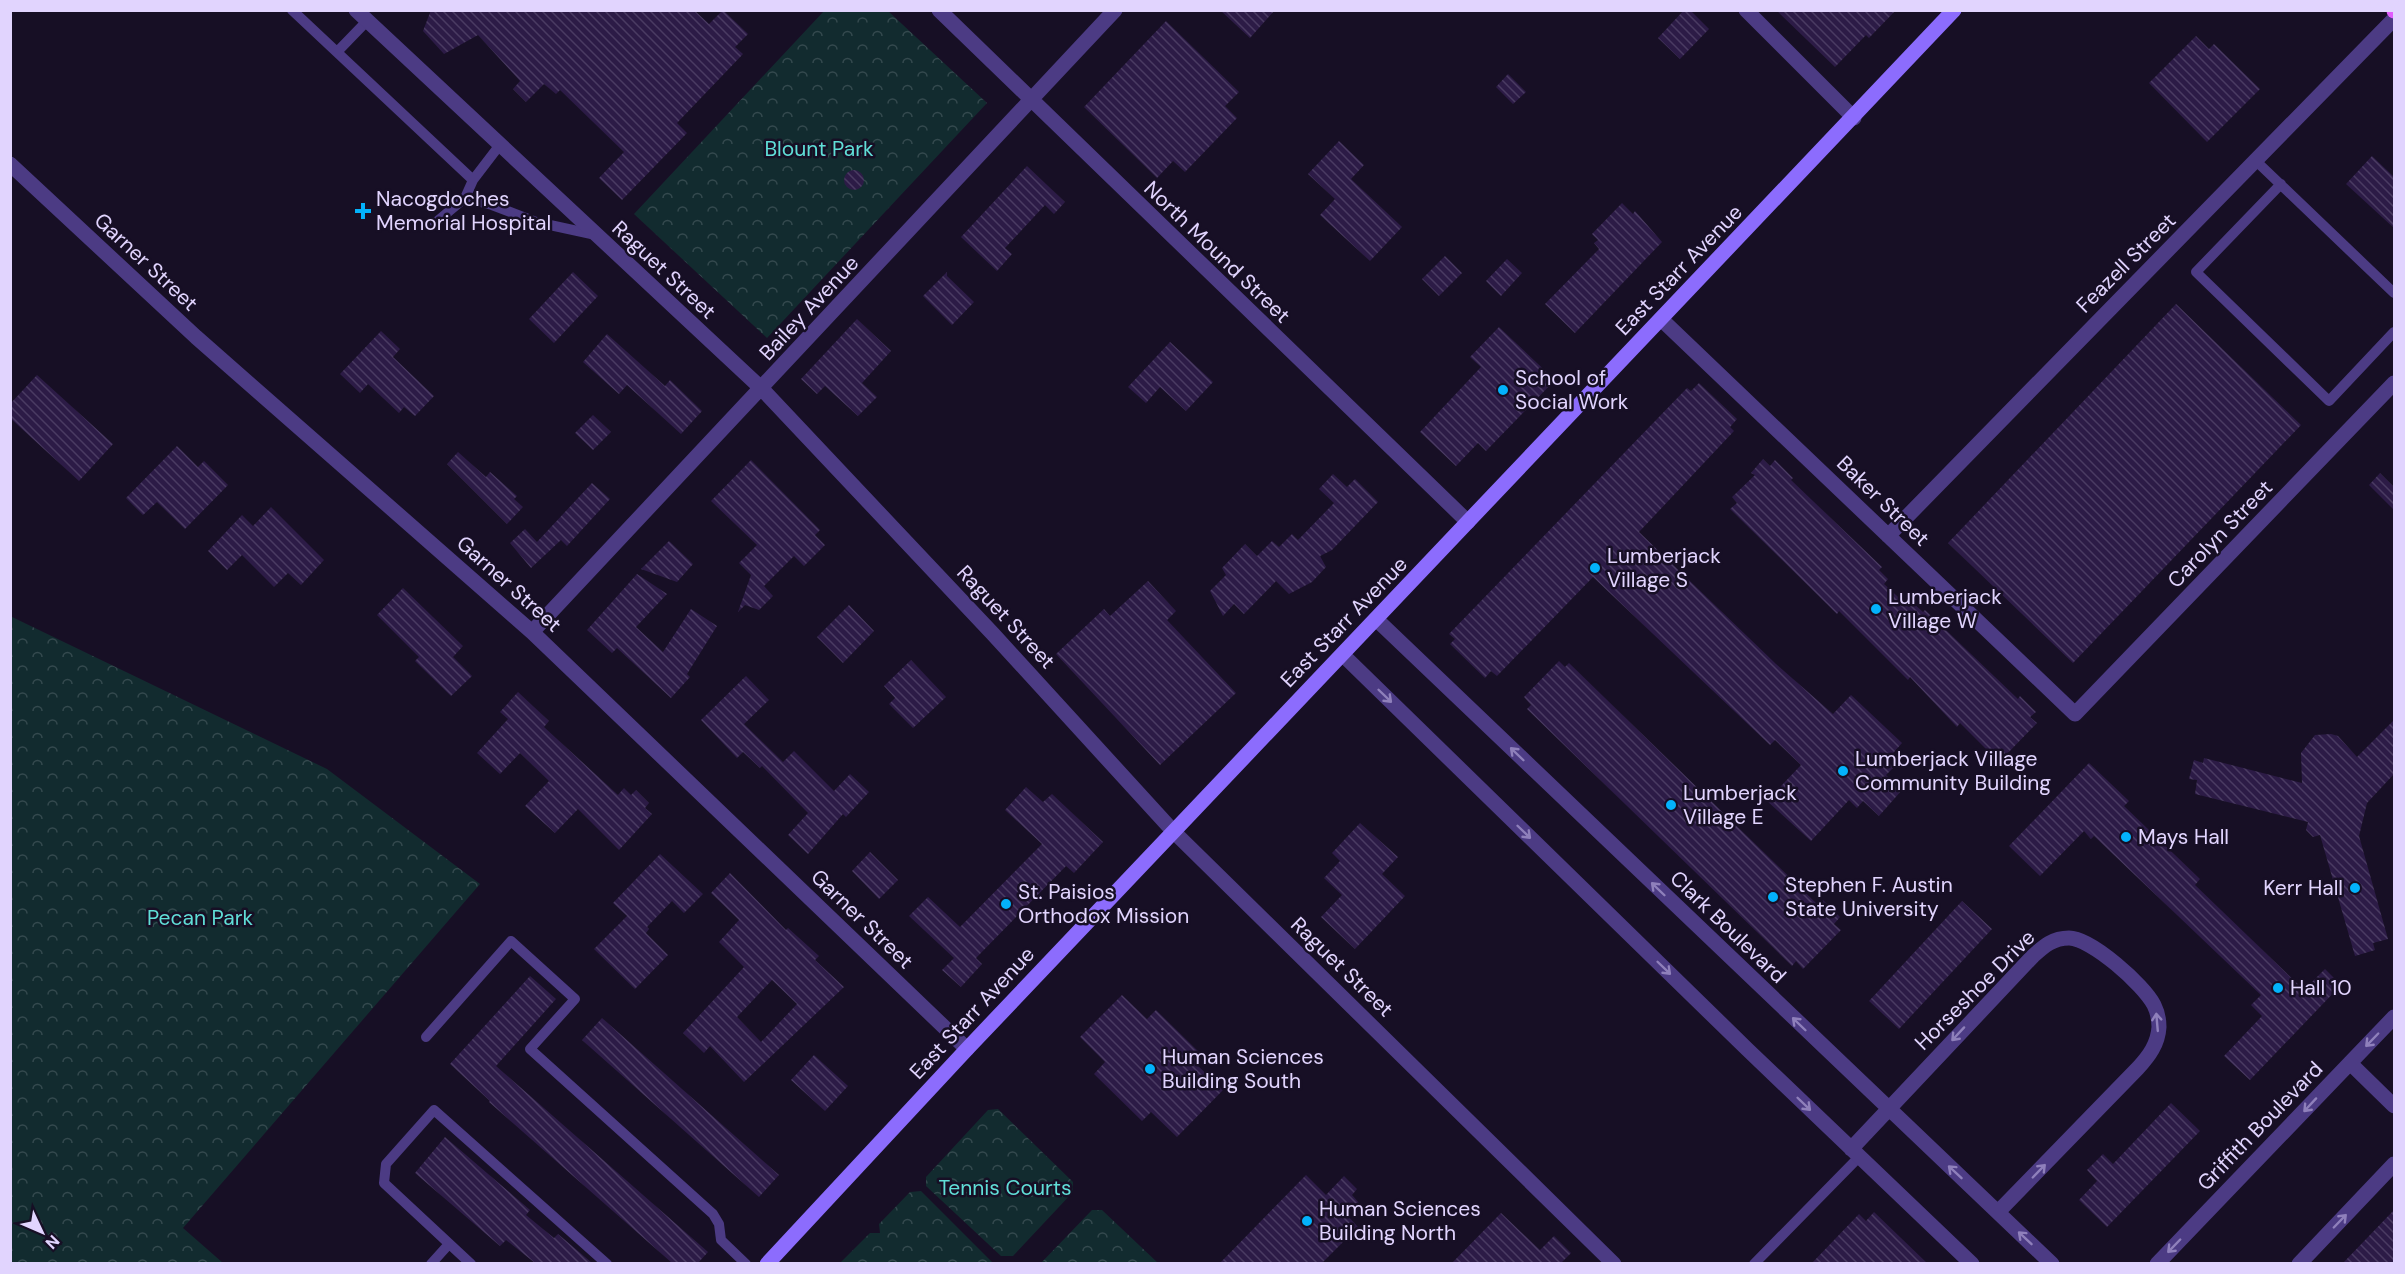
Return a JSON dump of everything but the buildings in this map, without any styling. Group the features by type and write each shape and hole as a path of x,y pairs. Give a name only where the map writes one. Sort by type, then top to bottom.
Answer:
{"main road":[{"name":"East Starr Avenue","path":"767,1263 967,1048 1854,118 1954,10"}],"street":[{"name":"North Mound Street","path":"939,10 1030,101 1468,522"},
{"name":"Bailey Avenue","path":"532,632 1115,10"},
{"path":"1746,10 1854,118"},
{"name":"Raguet Street","path":"361,16 762,389 993,634 1173,831 1614,1263"},
{"name":"Feazell Street","path":"1888,536 2394,19"},
{"name":"Garner Street","path":"10,164 196,337 532,632 967,1048"},
{"name":"Baker Street","path":"1661,319 2075,714"},
{"name":"Carolyn Street","path":"2075,714 2394,383"},
{"name":"Clark Boulevard","path":"1376,620 2052,1263"},
{"path":"1343,655 1855,1153 1972,1263"},
{"name":"Horseshoe Drive","path":"1855,1153 1888,1109 2047,943 2070,938 2082,940 2105,954 2155,1005 2159,1026 2155,1046 2138,1068 1998,1212"},
{"name":"Griffith Boulevard","path":"2157,1263 2394,1017"},
{"path":"2350,1063 2394,1106"},
{"path":"2299,1263 2394,1164"}],"lane":[{"path":"292,10 473,180"},
{"path":"337,52 361,16"},
{"path":"435,223 465,198 473,180 499,146"},
{"path":"2256,161 2394,293"},
{"path":"2281,184 2196,272 2329,401 2394,332"},
{"path":"465,198 492,205 536,222 596,235"},
{"path":"426,1037 512,941 575,999 530,1049 713,1214 719,1224 721,1240 746,1263"},
{"path":"471,1263 387,1188 383,1177 386,1164 434,1110 607,1263"},
{"path":"1754,1263 1855,1153"},
{"path":"431,1263 449,1244"}],"green space":[{"name":"Blount Park","path":"824,11 888,11 987,103 767,338 634,214"},
{"name":"Pecan Park","path":"10,616 327,769 480,884 183,1228 223,1263 11,1263"},
{"name":"Tennis Courts","path":"998,1109 1073,1182 1073,1192 1013,1256 1001,1256 926,1186 926,1177 988,1110"},
{"name":"Tennis Courts","path":"921,1191 993,1263 840,1263 870,1233 880,1233 879,1224 910,1192"},
{"name":"Tennis Courts","path":"1092,1210 1102,1210 1158,1263 1041,1263"}],"place":[{"name":"Nacogdoches Memorial Hospital","path":"363,211"},
{"name":"School of Social Work","path":"1503,390"},
{"name":"Lumberjack Village S","path":"1595,568"},
{"name":"Lumberjack Village W","path":"1876,609"},
{"name":"Lumberjack Village Community Building","path":"1843,771"},
{"name":"Lumberjack Village E","path":"1671,805"},
{"name":"Mays Hall","path":"2126,837"},
{"name":"Kerr Hall","path":"2355,888"},
{"name":"Stephen F. Austin State University","path":"1773,897"},
{"name":"St. Paisios Orthodox Mission","path":"1006,904"},
{"name":"Hall 10","path":"2278,988"},
{"name":"Human Sciences Building South","path":"1150,1069"},
{"name":"Human Sciences Building North","path":"1307,1221"}]}
